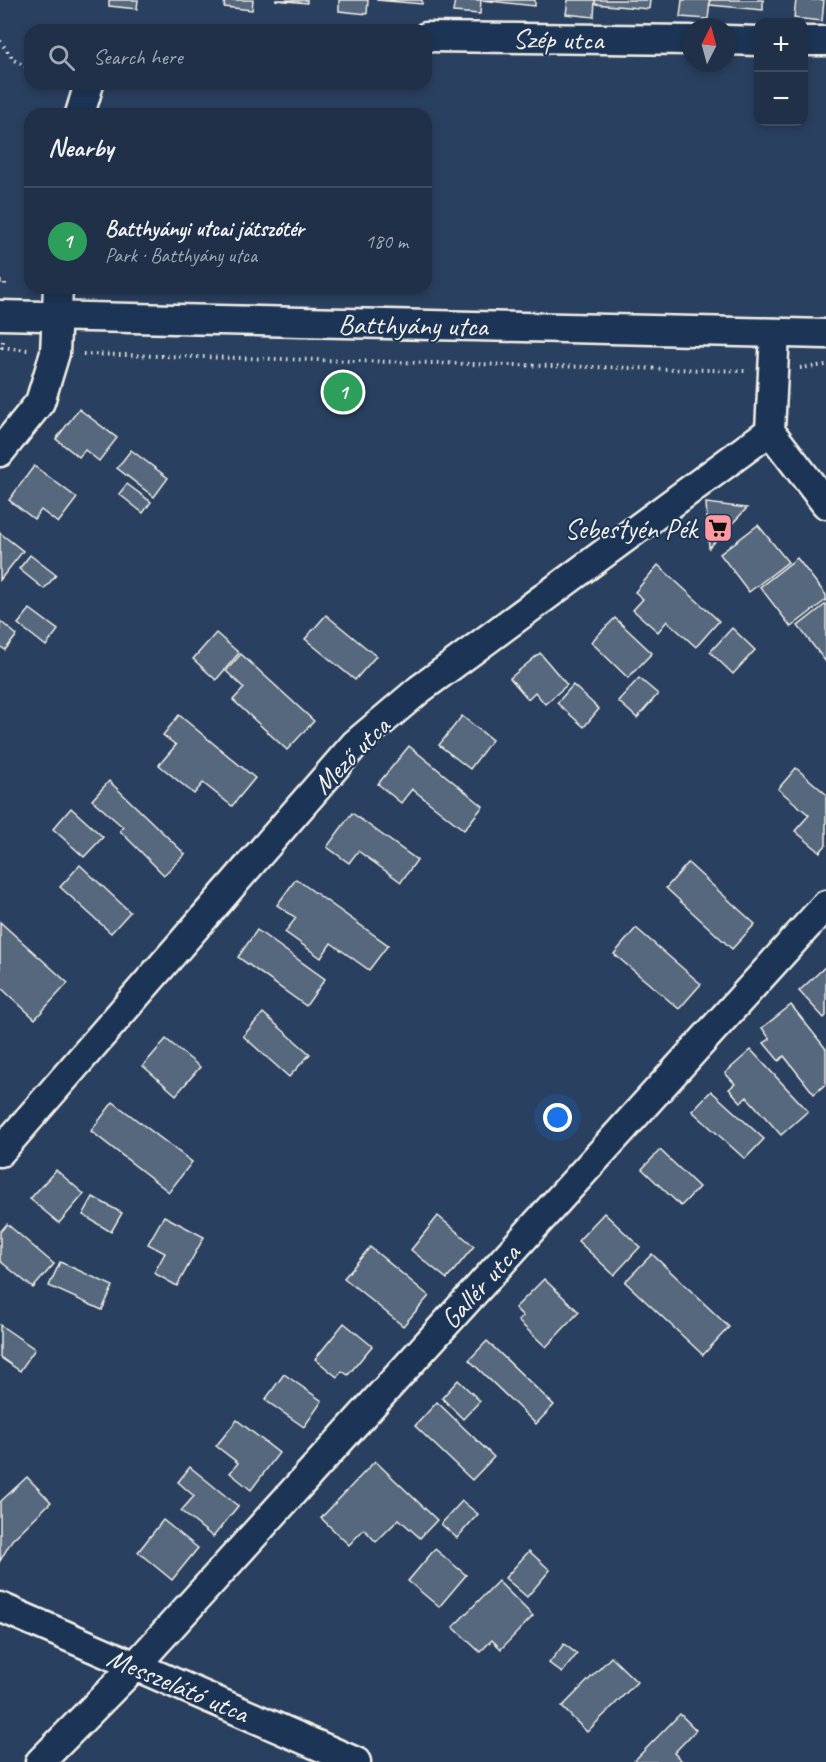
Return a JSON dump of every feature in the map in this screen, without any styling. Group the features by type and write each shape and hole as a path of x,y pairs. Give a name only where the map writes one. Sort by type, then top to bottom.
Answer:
{"street":[{"name":"Szép utca","path":"432,37 682,40"},
{"path":"736,40 754,41"},
{"path":"808,41 826,41"},
{"path":"82,108 87,90"},
{"path":"0,452 40,402 55,353 58,294"},
{"name":"Batthyány utca","path":"2,315 826,334"},
{"path":"776,333 770,431 826,504"},
{"name":"Mező utca","path":"0,1152 355,744 420,688 770,431"},
{"name":"Gallér utca","path":"40,1762 134,1667 826,905"},
{"name":"Messzelátó utca","path":"0,1607 356,1762"}],"path":[{"path":"0,41 14,60 24,66"},
{"path":"0,282 5,282 2,347 55,353 773,372 826,365"}],"building":[{"path":"109,0 138,0 137,9 109,6"},
{"path":"225,0 253,0 252,10 224,7"},
{"path":"275,0 307,0 307,3"},
{"path":"339,0 368,0 367,14 339,11"},
{"path":"376,0 422,0 422,4"},
{"path":"455,0 481,0 480,14 453,12"},
{"path":"481,0 535,0 535,6"},
{"path":"568,0 595,0 594,17 566,14"},
{"path":"595,0 650,0 649,9 595,4"},
{"path":"682,0 710,0 708,18 680,17"},
{"path":"710,0 763,0 763,10 710,5"},
{"path":"796,0 824,0 822,21 794,18"},
{"path":"79,409 117,438 99,461 85,450 79,457 56,439"},
{"path":"131,450 168,478 154,497 117,468"},
{"path":"34,466 77,498 58,523 41,510 34,519 9,500"},
{"path":"127,484 151,502 143,513 119,494"},
{"name":"Sebestyén Pék","path":"706,503 747,508 709,548"},
{"path":"758,525 788,562 749,592 720,554"},
{"path":"0,533 23,551 0,580"},
{"path":"30,555 56,575 44,589 19,569"},
{"path":"797,558 826,595 826,600 791,627 760,587"},
{"path":"658,565 719,621 696,647 667,621 658,632 633,610 643,599 635,592"},
{"path":"826,604 826,662 798,626"},
{"path":"30,609 58,630 46,646 18,624"},
{"path":"326,615 376,656 355,680 305,639"},
{"path":"615,618 652,653 628,678 591,642"},
{"path":"0,621 17,635 5,650 0,646"},
{"path":"732,628 755,650 733,674 710,652"},
{"path":"216,633 239,653 216,680 193,659"},
{"path":"540,653 567,685 545,704 535,692 528,699 510,678"},
{"path":"241,654 314,721 287,750 233,700 244,688 226,671"},
{"path":"639,678 658,694 637,718 618,701"},
{"path":"573,685 599,709 584,727 557,703"},
{"path":"179,715 255,778 232,806 203,783 194,794 159,765 176,745 163,735"},
{"path":"462,716 492,740 470,769 439,745"},
{"path":"409,746 483,806 464,830 412,789 401,803 378,784"},
{"path":"796,768 826,794 826,845 820,852 795,831 809,815 778,789"},
{"path":"109,781 185,854 164,875 120,831 123,827 92,800"},
{"path":"71,808 103,837 84,857 53,829"},
{"path":"352,813 417,860 401,882 358,851 349,863 327,847"},
{"path":"688,863 755,924 732,949 666,888"},
{"path":"80,865 130,912 111,933 60,887"},
{"path":"296,879 388,945 369,970 331,943 321,958 285,932 296,918 277,905"},
{"path":"0,922 68,983 35,1019 0,987"},
{"path":"636,928 701,984 679,1009 614,954"},
{"path":"257,930 325,979 306,1006 238,957"},
{"path":"826,966 826,1016 824,1018 799,991"},
{"path":"791,1005 826,1049 826,1084 814,1094 784,1056 779,1061 764,1043 770,1039 762,1028"},
{"path":"263,1013 310,1054 289,1077 243,1036"},
{"path":"166,1039 200,1067 176,1095 143,1066"},
{"path":"751,1050 808,1111 781,1135 747,1097 741,1102 729,1089 735,1084 725,1073"},
{"path":"711,1091 764,1139 745,1159 692,1111"},
{"path":"113,1102 192,1162 169,1192 91,1131"},
{"path":"660,1150 699,1187 681,1206 642,1169"},
{"path":"56,1170 84,1194 59,1223 30,1199"},
{"path":"93,1197 122,1213 111,1232 83,1215"},
{"path":"604,1213 640,1247 614,1275 578,1241"},
{"path":"164,1216 204,1237 177,1286 154,1273 165,1253 148,1244"},
{"path":"438,1216 474,1246 447,1279 411,1250"},
{"path":"7,1224 54,1264 33,1288 0,1261 0,1232"},
{"path":"370,1247 429,1296 403,1326 344,1278"},
{"path":"652,1254 729,1327 703,1355 625,1282"},
{"path":"60,1262 113,1286 102,1310 49,1286"},
{"path":"544,1279 579,1312 546,1347 518,1321 523,1316 515,1308"},
{"path":"344,1323 372,1346 348,1375 342,1371 337,1377 315,1359"},
{"path":"0,1325 35,1349 20,1371 0,1357"},
{"path":"487,1341 554,1405 536,1424 469,1360"},
{"path":"284,1374 322,1401 304,1427 265,1400"},
{"path":"458,1380 480,1401 463,1419 442,1398"},
{"path":"437,1402 494,1457 472,1480 415,1426"},
{"path":"237,1420 279,1453 251,1490 230,1473 238,1463 216,1446"},
{"path":"375,1461 437,1520 420,1538 399,1519 376,1542 364,1529 349,1545 321,1518"},
{"path":"190,1467 238,1506 213,1537 181,1511 194,1496 178,1482"},
{"path":"27,1477 51,1502 12,1540 0,1561 0,1502"},
{"path":"462,1501 478,1514 457,1538 441,1524"},
{"path":"163,1520 198,1548 172,1580 138,1552"},
{"path":"435,1549 466,1575 439,1607 408,1581"},
{"path":"529,1551 550,1570 527,1597 505,1578"},
{"path":"498,1581 533,1616 501,1649 492,1640 480,1652 453,1627"},
{"path":"564,1644 577,1654 562,1673 549,1663"},
{"path":"611,1657 637,1682 587,1732 562,1707"},
{"path":"680,1714 696,1730 674,1753 683,1762 633,1762"}],"place":[{"name":"Batthyányi utcai játszótér","path":"343,392"},
{"name":"Sebestyén Pék","path":"718,528"}]}
